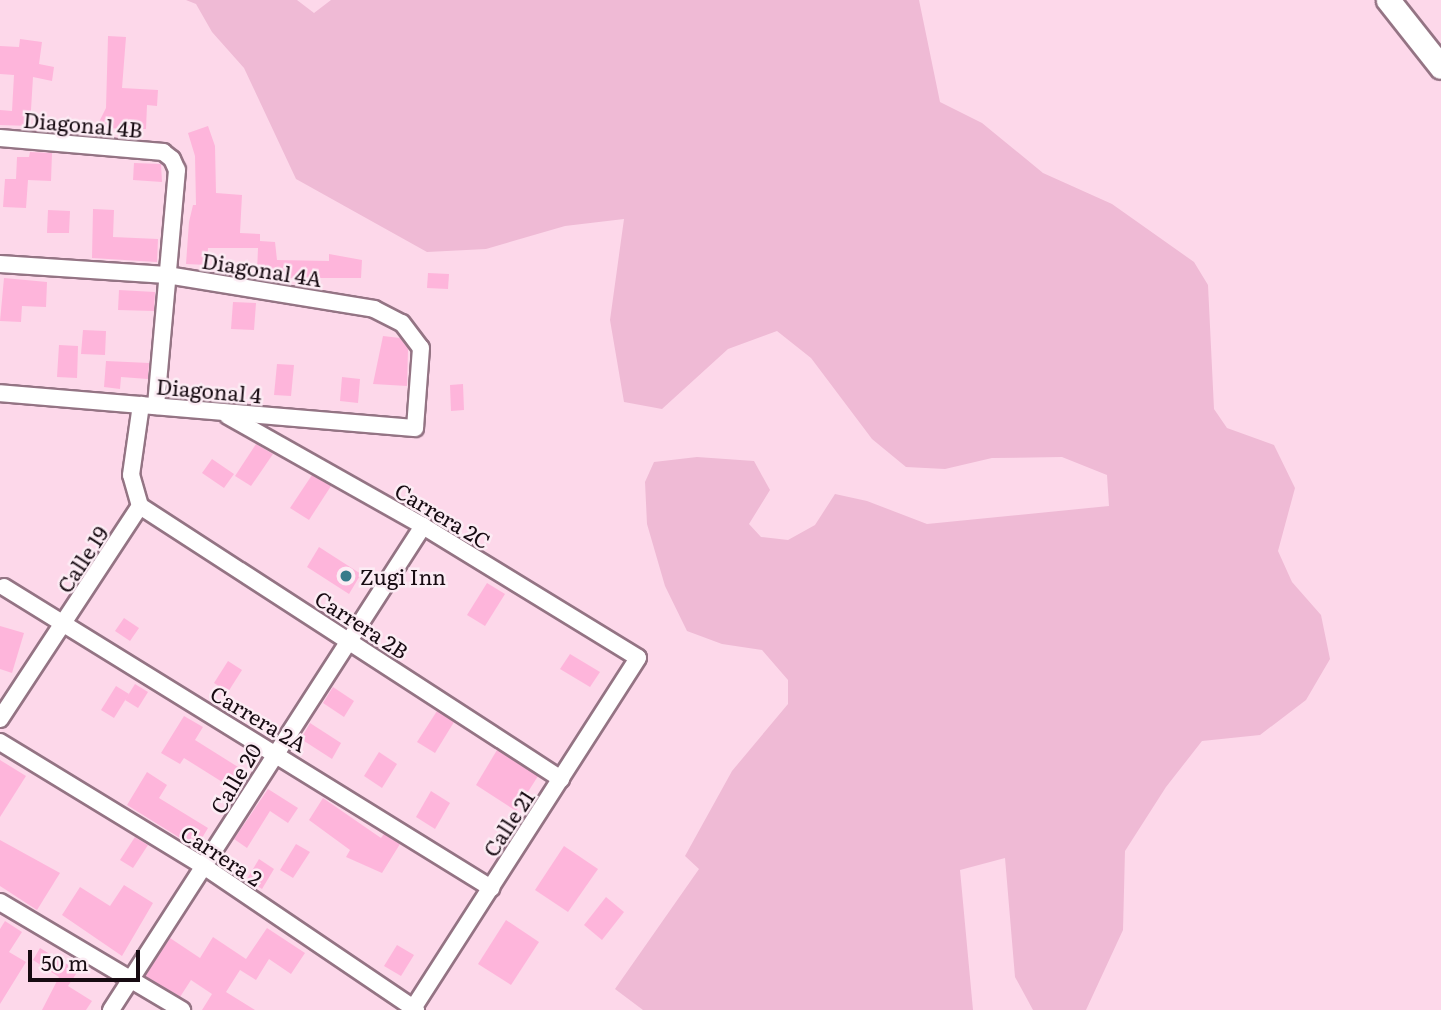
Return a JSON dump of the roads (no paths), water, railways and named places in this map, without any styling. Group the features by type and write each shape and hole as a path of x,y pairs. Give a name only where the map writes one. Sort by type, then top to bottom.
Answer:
{"main road":[{"path":"1395,2 1441,67"}],"street":[{"name":"Diagonal 4B","path":"0,138 163,152 177,170 167,275"},
{"name":"Diagonal 4A","path":"0,264 167,275 374,309 402,323 421,348 415,428"},
{"path":"139,506 131,475 148,406 167,275"},
{"name":"Diagonal 4","path":"0,393 415,428"},
{"name":"Carrera 2C","path":"222,413 423,526 638,659"},
{"name":"Calle 19","path":"0,719 65,624 139,506"},
{"name":"Carrera 2B","path":"139,506 561,779"},
{"name":"Calle 20","path":"111,1010 423,526"},
{"name":"Carrera 2A","path":"4,587 491,888"},
{"name":"Calle 21","path":"414,1009 638,659"},
{"name":"Carrera 2","path":"0,742 205,867 414,1009"},
{"path":"0,902 182,1010"}],"place":[{"name":"Zugi Inn","path":"346,576"}]}
